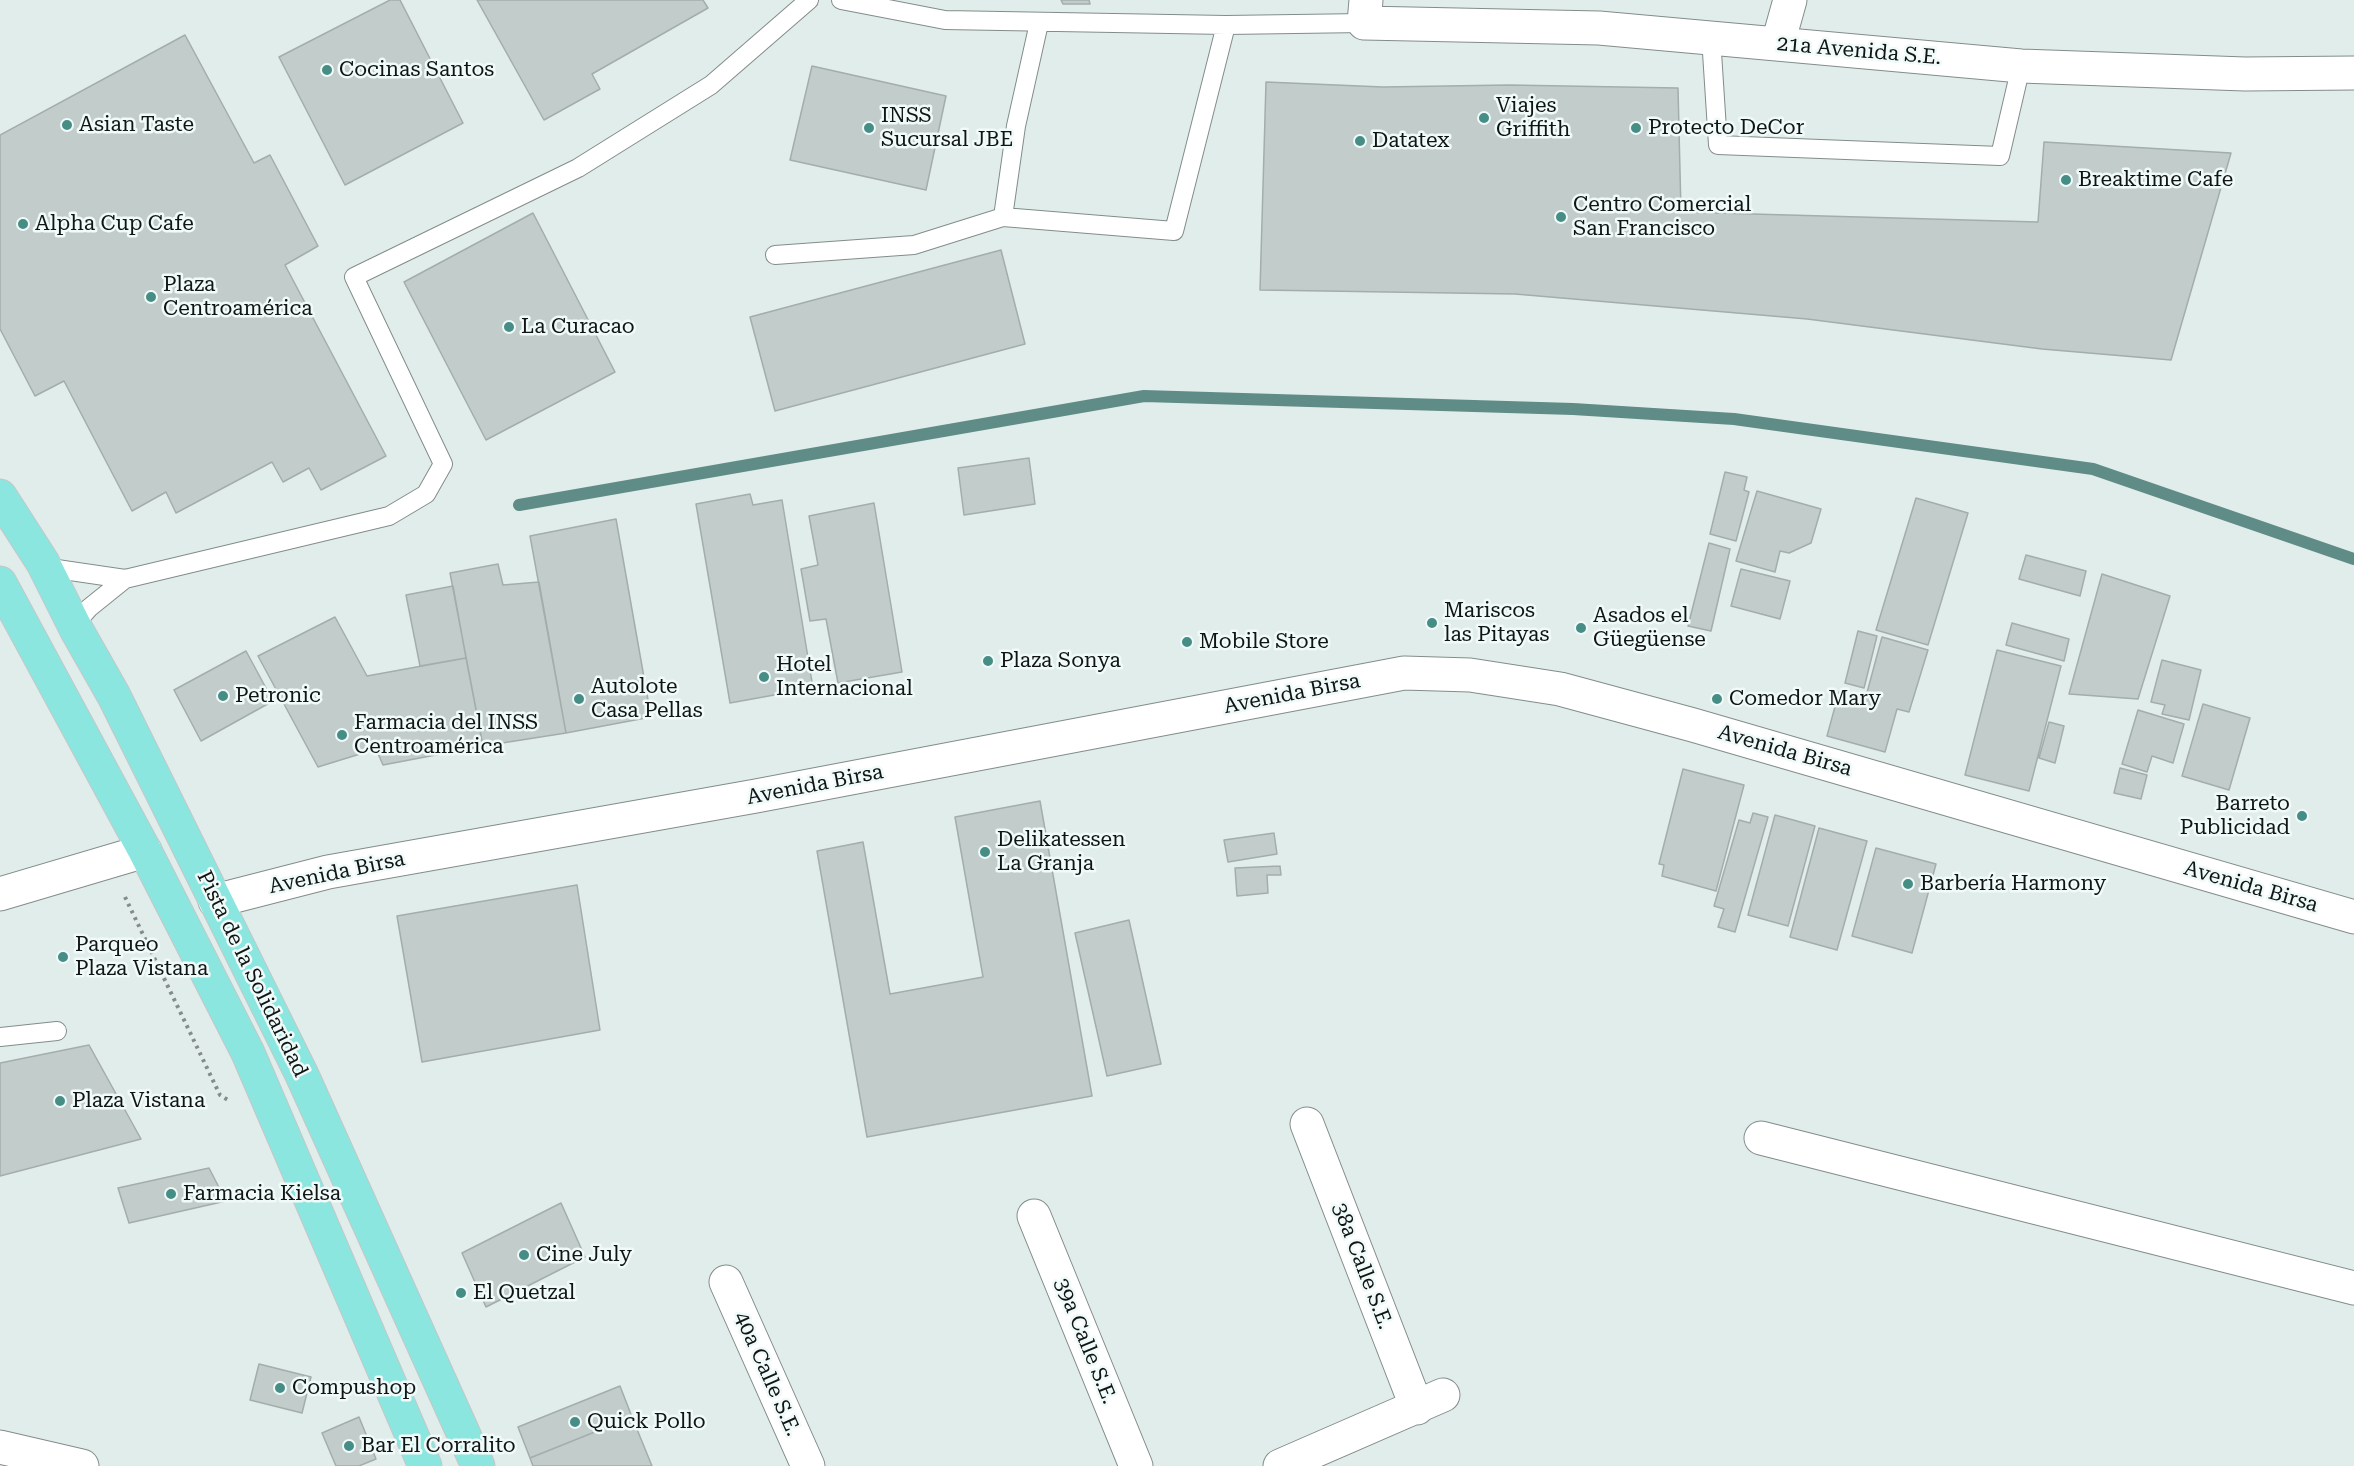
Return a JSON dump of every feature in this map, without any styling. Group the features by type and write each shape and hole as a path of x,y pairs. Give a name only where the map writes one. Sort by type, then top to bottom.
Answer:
{"main road":[{"name":"Pista de la Solidaridad","path":"0,496 43,563 76,629 114,696 302,1075 478,1466"},
{"name":"Pista de la Solidaridad","path":"0,583 145,851 248,1053 425,1466"}],"street":[{"path":"1778,43 1790,0"},
{"name":"21a Avenida S.E.","path":"1365,11 1711,37 2021,66 2245,74 2354,73"},
{"name":"Avenida Birsa","path":"215,901 328,872 767,794 1404,673 1470,675 1560,689 1704,728 2354,917"},
{"path":"0,894 145,851"},
{"name":"38a Calle S.E.","path":"1280,1466 1430,1401 1307,1124"},
{"path":"1761,1138 2354,1288"},
{"name":"39a Calle S.E.","path":"1034,1216 1136,1466"},
{"name":"40a Calle S.E.","path":"726,1282 808,1466"},
{"path":"0,1447 36,1461 82,1466"}],"lane":[{"path":"43,563 50,568 125,579 389,516 426,494 443,464 354,278 587,162 711,85 809,0"},
{"path":"841,0 945,20 1039,23 1226,25 1365,11"},
{"path":"1003,217 1016,126 1039,23"},
{"path":"775,255 914,245 1003,217 1174,231 1226,25"},
{"path":"1711,37 1718,145 2000,156 2021,66"},
{"path":"76,629 81,617 89,608 125,579"},
{"path":"0,1038 57,1031"}],"building":[{"path":"390,0 400,0 463,123 345,185 279,57"},
{"path":"477,0 703,0 708,8 592,74 600,89 544,120"},
{"path":"1061,0 1089,0 1090,4 1063,4"},
{"name":"Plaza Centroamérica","path":"185,35 254,163 270,155 318,246 285,265 386,456 321,490 309,468 283,482 272,462 176,513 166,492 132,511 64,381 35,396 0,329 0,135"},
{"name":"INSS Sucursal JBE","path":"812,66 946,96 926,190 790,160"},
{"name":"Centro Comercial San Francisco","path":"1266,82 1383,87 1509,85 1678,88 1681,212 2038,222 2044,142 2231,153 2171,360 2042,349 1807,319 1515,294 1260,290"},
{"name":"La Curacao","path":"533,213 615,372 486,440 404,282"},
{"path":"1001,250 1025,344 775,411 750,317"},
{"path":"1029,458 1035,504 964,515 958,468"},
{"path":"1725,472 1747,477 1744,490 1749,492 1736,541 1710,534"},
{"path":"1757,491 1821,509 1811,543 1789,553 1780,551 1775,572 1736,561"},
{"path":"750,494 753,505 782,500 813,688 730,703 696,504"},
{"path":"1916,498 1968,513 1928,645 1876,630"},
{"path":"874,503 902,672 838,683 826,619 810,621 801,569 818,565 809,516"},
{"path":"616,519 651,717 566,733 530,536"},
{"path":"1709,543 1730,549 1711,631 1688,626"},
{"path":"2026,555 2086,571 2080,596 2019,579"},
{"path":"498,564 503,585 539,582 566,733 483,746 450,573"},
{"path":"1741,569 1790,581 1780,619 1731,606"},
{"path":"2102,574 2170,596 2138,699 2069,694"},
{"path":"453,586 466,658 420,666 406,595"},
{"path":"335,617 367,676 466,658 483,746 383,765 376,749 318,767 258,656"},
{"path":"2012,623 2069,639 2064,661 2006,645"},
{"path":"1858,631 1877,636 1864,688 1845,683"},
{"path":"1882,637 1928,650 1909,712 1897,709 1885,752 1827,736 1839,692 1865,700"},
{"path":"1997,650 2061,666 2029,791 1965,775"},
{"name":"Petronic","path":"246,651 273,701 201,741 174,690"},
{"path":"2162,660 2201,670 2189,720 2162,714 2165,705 2151,702"},
{"path":"2203,704 2250,718 2229,790 2182,776"},
{"path":"2138,710 2184,724 2173,763 2152,756 2147,772 2122,764"},
{"path":"2049,722 2064,726 2055,763 2039,758"},
{"path":"2120,768 2147,775 2141,799 2114,793"},
{"path":"1683,769 1744,785 1716,891 1662,876 1664,865 1659,864"},
{"path":"1040,801 1092,1096 867,1137 817,851 863,842 890,994 983,977 955,817"},
{"path":"1753,813 1768,817 1735,932 1718,927 1724,909 1714,906 1739,820 1750,823"},
{"path":"1775,815 1815,826 1788,926 1748,915"},
{"path":"1819,828 1867,841 1837,950 1790,937"},
{"path":"1274,833 1277,854 1228,862 1224,840"},
{"path":"1876,848 1936,864 1912,953 1852,936"},
{"path":"1280,866 1281,875 1267,875 1268,893 1237,896 1235,868"},
{"path":"577,885 600,1030 422,1062 397,916"},
{"path":"1129,920 1161,1064 1107,1076 1075,933"},
{"name":"Plaza Vistana","path":"89,1045 141,1139 0,1176 0,1063"},
{"name":"Farmacia Kielsa","path":"209,1168 226,1201 129,1223 118,1188"},
{"name":"Cine July","path":"561,1203 585,1257 486,1307 462,1253"},
{"name":"Compushop","path":"259,1364 311,1377 302,1413 250,1400"},
{"name":"Quick Pollo","path":"620,1386 632,1417 530,1458 518,1427"},
{"name":"Bar El Corralito","path":"359,1417 376,1459 359,1466 336,1466 322,1433"},
{"path":"632,1417 652,1466 533,1466 530,1458"}],"waterway":[{"path":"519,505 1144,396 1573,409 1734,419 2093,469 2354,559"}],"place":[{"name":"Cocinas Santos","path":"327,70"},
{"name":"Viajes Griffith","path":"1484,118"},
{"name":"Asian Taste","path":"67,125"},
{"name":"INSS Sucursal JBE","path":"869,128"},
{"name":"Protecto DeCor","path":"1636,128"},
{"name":"Datatex","path":"1360,141"},
{"name":"Breaktime Cafe","path":"2066,180"},
{"name":"Centro Comercial San Francisco","path":"1561,217"},
{"name":"Alpha Cup Cafe","path":"23,224"},
{"name":"Plaza Centroamérica","path":"151,297"},
{"name":"La Curacao","path":"509,327"},
{"name":"Mariscos las Pitayas","path":"1432,623"},
{"name":"Asados el Güegüense","path":"1581,628"},
{"name":"Mobile Store","path":"1187,642"},
{"name":"Plaza Sonya","path":"988,661"},
{"name":"Hotel Internacional","path":"764,677"},
{"name":"Petronic","path":"223,696"},
{"name":"Autolote Casa Pellas","path":"579,699"},
{"name":"Comedor Mary","path":"1717,699"},
{"name":"Farmacia del INSS Centroamérica","path":"342,735"},
{"name":"Barreto Publicidad","path":"2302,816"},
{"name":"Delikatessen La Granja","path":"985,852"},
{"name":"Barbería Harmony","path":"1908,884"},
{"name":"Parqueo Plaza Vistana","path":"63,957"},
{"name":"Plaza Vistana","path":"60,1101"},
{"name":"Farmacia Kielsa","path":"171,1194"},
{"name":"Cine July","path":"524,1255"},
{"name":"El Quetzal","path":"461,1293"},
{"name":"Compushop","path":"280,1388"},
{"name":"Quick Pollo","path":"575,1422"},
{"name":"Bar El Corralito","path":"349,1446"}]}
